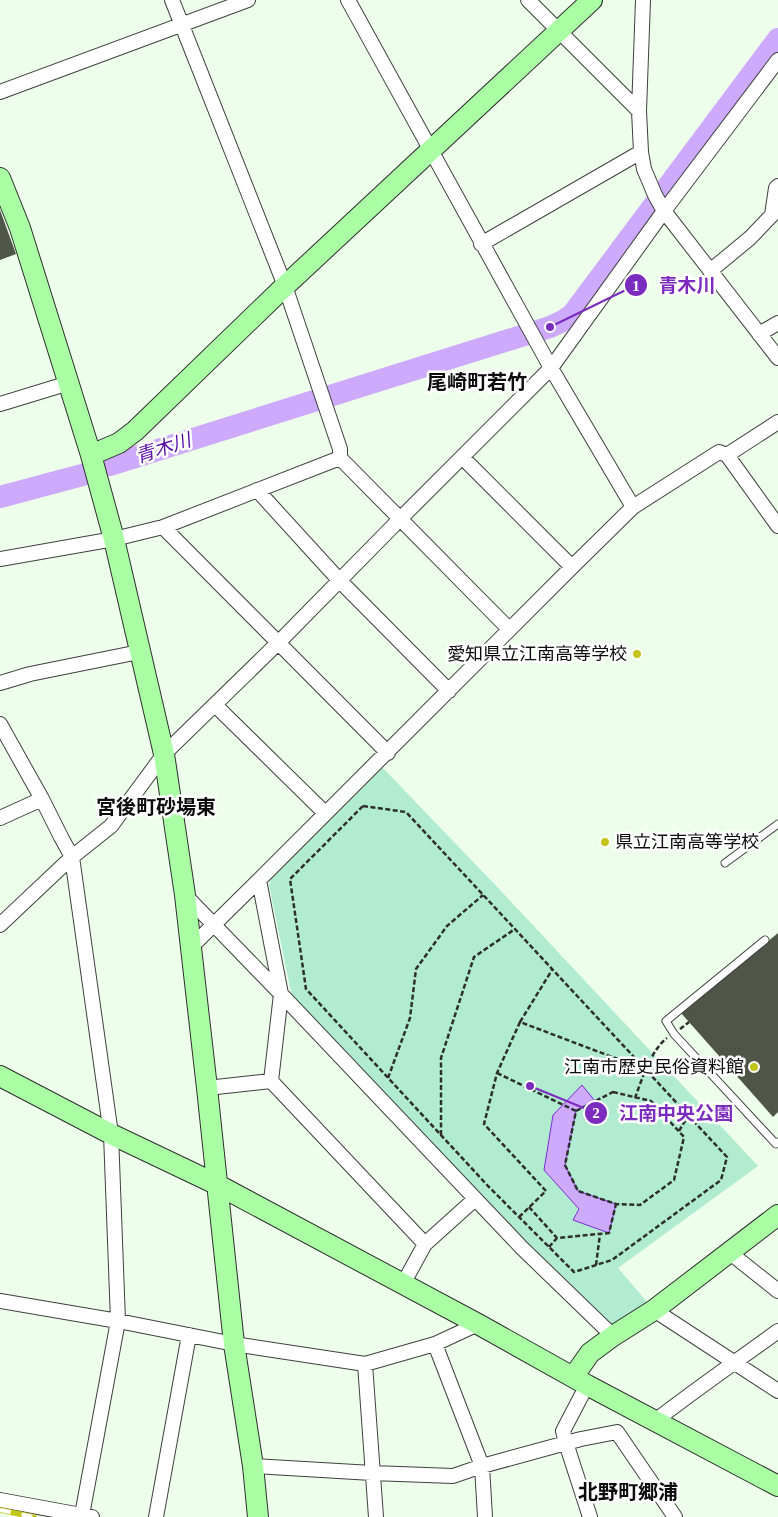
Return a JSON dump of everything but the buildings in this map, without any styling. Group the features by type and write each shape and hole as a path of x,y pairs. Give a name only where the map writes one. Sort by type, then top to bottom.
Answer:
{"street":[{"path":"172,0 285,286 340,449 340,458 509,629"},
{"path":"0,92 248,0"},
{"path":"348,0 527,326 633,507"},
{"path":"528,0 639,111"},
{"path":"91,455 119,443 135,431 285,286 592,0"},
{"path":"643,0 639,111 641,152 644,169 660,205 778,358"},
{"path":"0,925 72,857 111,826 164,754 279,642 551,368 660,205 778,60"},
{"path":"481,244 641,152"},
{"path":"0,178 20,228 91,455 114,539 164,754 185,895 234,1344 253,1466 258,1517"},
{"path":"710,271 750,238 772,215 776,188 778,186"},
{"path":"759,334 778,323"},
{"path":"0,404 69,383"},
{"path":"727,455 778,422"},
{"path":"190,948 633,507 719,452 727,455 778,526"},
{"path":"462,457 572,567"},
{"path":"0,559 114,539 163,527 340,458"},
{"path":"257,490 340,580 449,691"},
{"path":"163,527 388,753"},
{"path":"0,683 30,674 139,652"},
{"path":"215,705 325,813"},
{"path":"0,724 72,857 111,1134 118,1321 87,1516 0,1500"},
{"path":"0,818 42,799"},
{"path":"259,880 281,994 271,1081 425,1244"},
{"path":"185,895 522,1248 613,1336"},
{"path":"0,1076 111,1134 218,1185 778,1486"},
{"path":"207,1088 271,1081"},
{"path":"403,1284 425,1244 476,1199"},
{"path":"590,1517 563,1431 590,1353 654,1310 778,1215"},
{"path":"729,1252 778,1291"},
{"path":"0,1301 118,1321 234,1344 365,1364 435,1344 478,1324"},
{"path":"654,1310 778,1391"},
{"path":"654,1421 778,1331"},
{"path":"156,1517 189,1335"},
{"path":"435,1344 482,1466 485,1517"},
{"path":"365,1364 376,1517"},
{"path":"253,1466 453,1476 581,1438 617,1432 675,1517"}],"lane":[{"path":"725,863 778,824"},
{"path":"765,940 666,1021 674,1034 776,1144 778,1142"}],"path":[{"path":"364,806 406,812 515,929 727,1157 721,1180 612,1260 574,1272 488,1186 306,989 290,879 364,806"},
{"path":"388,1078 410,1018 416,969 446,926 483,895"},
{"path":"441,1135 441,1058 474,957 515,929"},
{"path":"519,1218 546,1191 484,1124 497,1073 520,1022 552,970"},
{"path":"520,1022 646,1070"},
{"path":"635,1098 646,1070 662,1042 689,1022"},
{"path":"497,1073 576,1111"},
{"path":"613,1092 652,1101 684,1137 674,1180 640,1205 616,1204 578,1191 565,1165 576,1111 613,1092"},
{"path":"679,1131 688,1116"},
{"path":"549,1247 557,1238 609,1233 616,1204"},
{"path":"529,1208 557,1238"},
{"path":"596,1265 600,1234"}],"green space":[{"path":"381,766 501,891 758,1166 618,1268 654,1310 613,1336 292,997 269,885 273,873"}],"shaded area":[{"path":"582,1085 595,1101 576,1111 565,1165 578,1191 616,1204 609,1233 573,1220 579,1209 544,1170 553,1115"}],"waterway":[{"name":"青木川","path":"110,465 550,327 563,321 572,315 778,39"},
{"name":"青木川","path":"0,497 86,474"}],"railway":[{"path":"0,1510 34,1517"}],"place":[{"name":"青木川","path":"550,327"},
{"name":"愛知県立江南高等学校","path":"637,654"},
{"name":"県立江南高等学校","path":"605,842"},
{"name":"江南市歴史民俗資料館","path":"754,1067"},
{"name":"江南中央公園","path":"530,1086"}],"district":[{"name":"尾崎町若竹","path":"477,382"},
{"name":"宮後町砂場東","path":"156,807"},
{"name":"北野町郷浦","path":"628,1492"}]}
